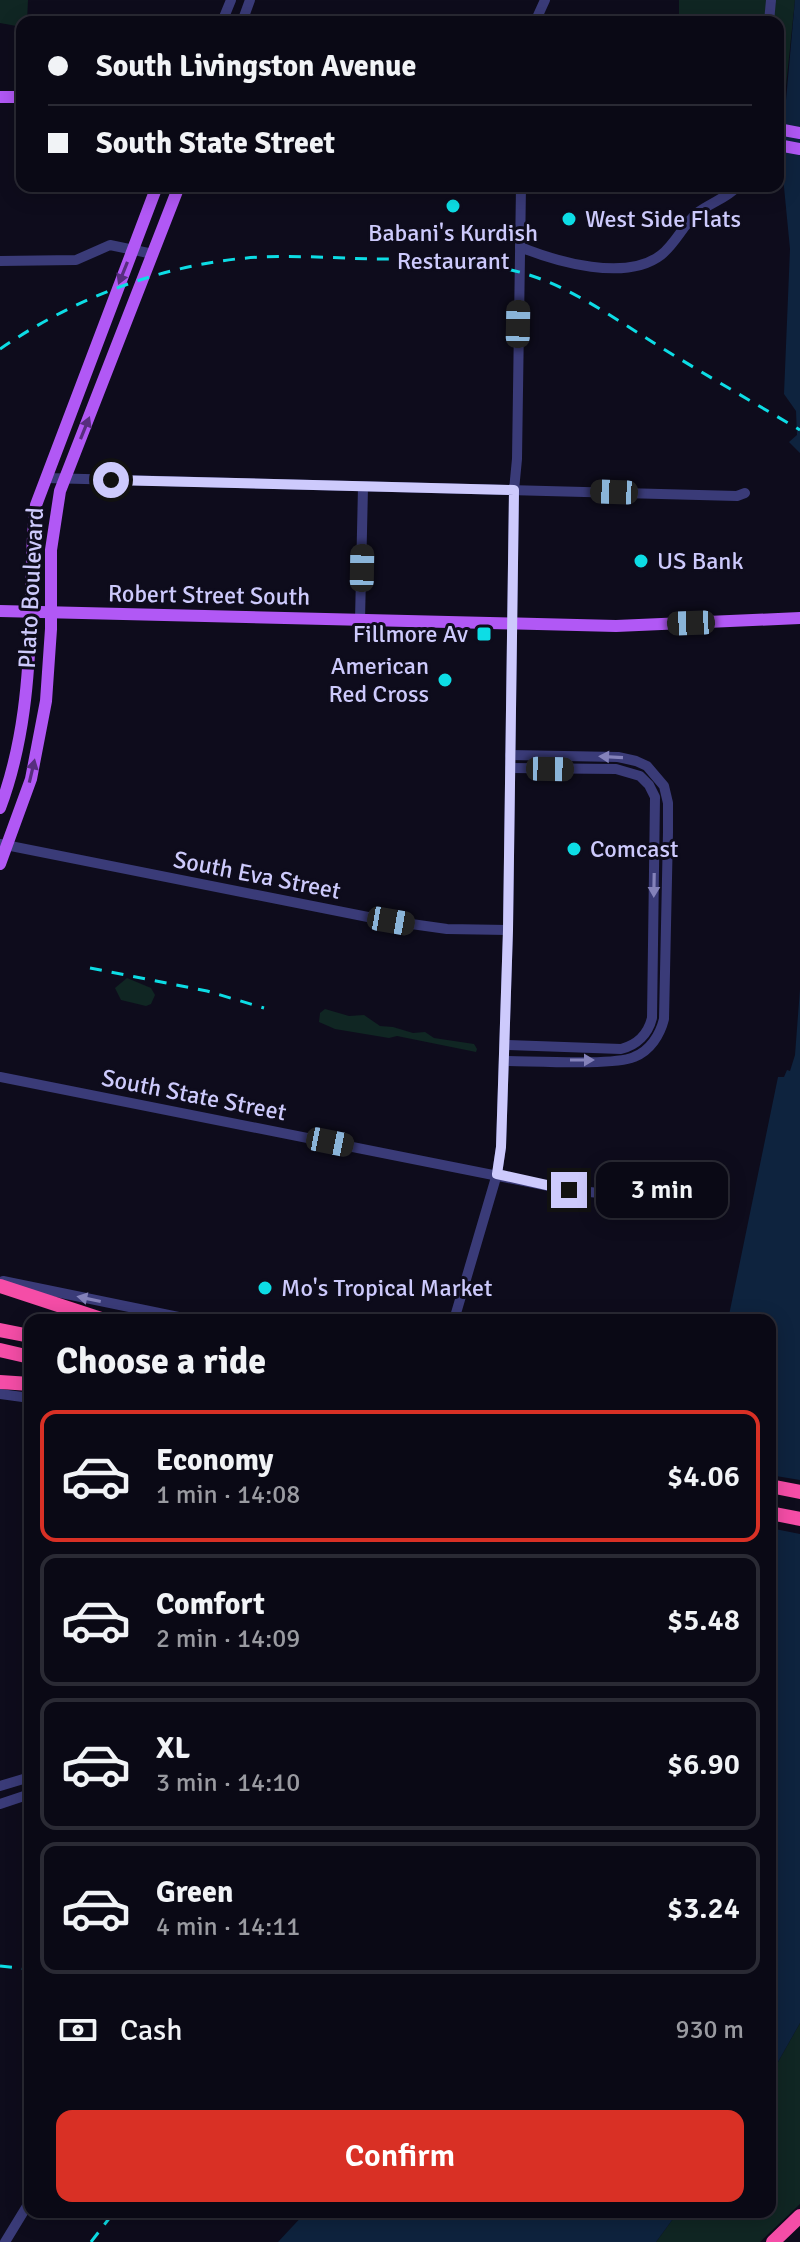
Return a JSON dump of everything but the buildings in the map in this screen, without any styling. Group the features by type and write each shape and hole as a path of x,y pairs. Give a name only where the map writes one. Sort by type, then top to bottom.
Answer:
{"highway":[{"path":"0,1283 87,1314"},
{"path":"0,1330 24,1335"},
{"path":"0,1350 24,1356"},
{"path":"0,1382 24,1384"},
{"path":"776,1487 800,1492"},
{"path":"776,1514 800,1519"},
{"path":"773,2242 800,2216"}],"main road":[{"name":"Plato Boulevard","path":"0,808 23,721 29,669 34,518 46,478 155,192"},
{"name":"Plato Boulevard","path":"0,864 4,845 21,810 37,752 46,701 52,534 56,506 64,478 177,192"},
{"name":"Robert Street South","path":"0,611 616,626 800,618"}],"street":[{"path":"456,1314 497,1174 501,1147 508,930 521,192"},
{"path":"520,247 568,264 641,266 667,250 696,214 729,192"},
{"path":"0,261 76,260 110,245 153,254"},
{"path":"46,478 737,496 745,493"},
{"path":"360,620 363,487"},
{"path":"504,1061 622,1060 641,1054 656,1039 664,1019 668,832 667,794 658,777 647,766 618,757 510,755"},
{"path":"505,1045 621,1049 635,1044 646,1032 652,1018 656,823 653,792 640,776 631,772 616,769 510,768"},
{"name":"South Eva Street","path":"4,845 383,920 447,929 508,930"},
{"name":"South State Street","path":"0,1077 569,1190 620,1195"},
{"path":"0,1283 162,1314"},
{"path":"0,1394 24,1397"},
{"path":"0,1786 24,1779"},
{"path":"0,1804 24,1796"},
{"path":"5,2242 24,2211"}],"green space":[{"path":"0,0 28,0 27,16 16,16 16,26 0,23"},
{"path":"679,0 795,0 784,99 784,16 679,16"},
{"path":"127,978 151,988 155,995 151,1004 146,1006 121,1000 115,988"},
{"path":"325,1009 349,1016 364,1015 380,1026 413,1033 425,1032 434,1038 474,1044 477,1049 476,1052 397,1036 389,1038 335,1029 319,1022 320,1013"},
{"path":"800,2023 800,2204 760,2242 656,2242 674,2218 776,2218 776,2065"}],"water":[{"path":"795,0 800,0 800,453 789,442 797,435 796,411 784,394 790,249 784,187 784,123"},
{"path":"800,989 800,2023 776,2065 776,1314 729,1314 778,1077 784,1077 787,1070 790,1071 795,1055"},
{"path":"300,2218 674,2218 656,2242 278,2242"}],"pier":[{"path":"776,1476 800,1480 800,1534 776,1529"}],"railway":[{"path":"0,349 83,302 142,279 204,264 288,257 458,261 518,272 568,291 800,430"},
{"path":"90,968 207,991 264,1008"},
{"path":"0,1966 24,1968"},
{"path":"91,2242 109,2218"}],"place":[{"name":"Babani's Kurdish Restaurant","path":"453,206"},
{"name":"West Side Flats","path":"569,219"},
{"name":"US Bank","path":"641,561"},
{"name":"Fillmore Av","path":"484,634"},
{"name":"American Red Cross","path":"445,680"},
{"name":"Comcast","path":"574,849"},
{"name":"Mo's Tropical Market","path":"265,1288"}],"route":[{"path":"111,480 514,490 508,930 501,1147 497,1174 569,1190"}]}
